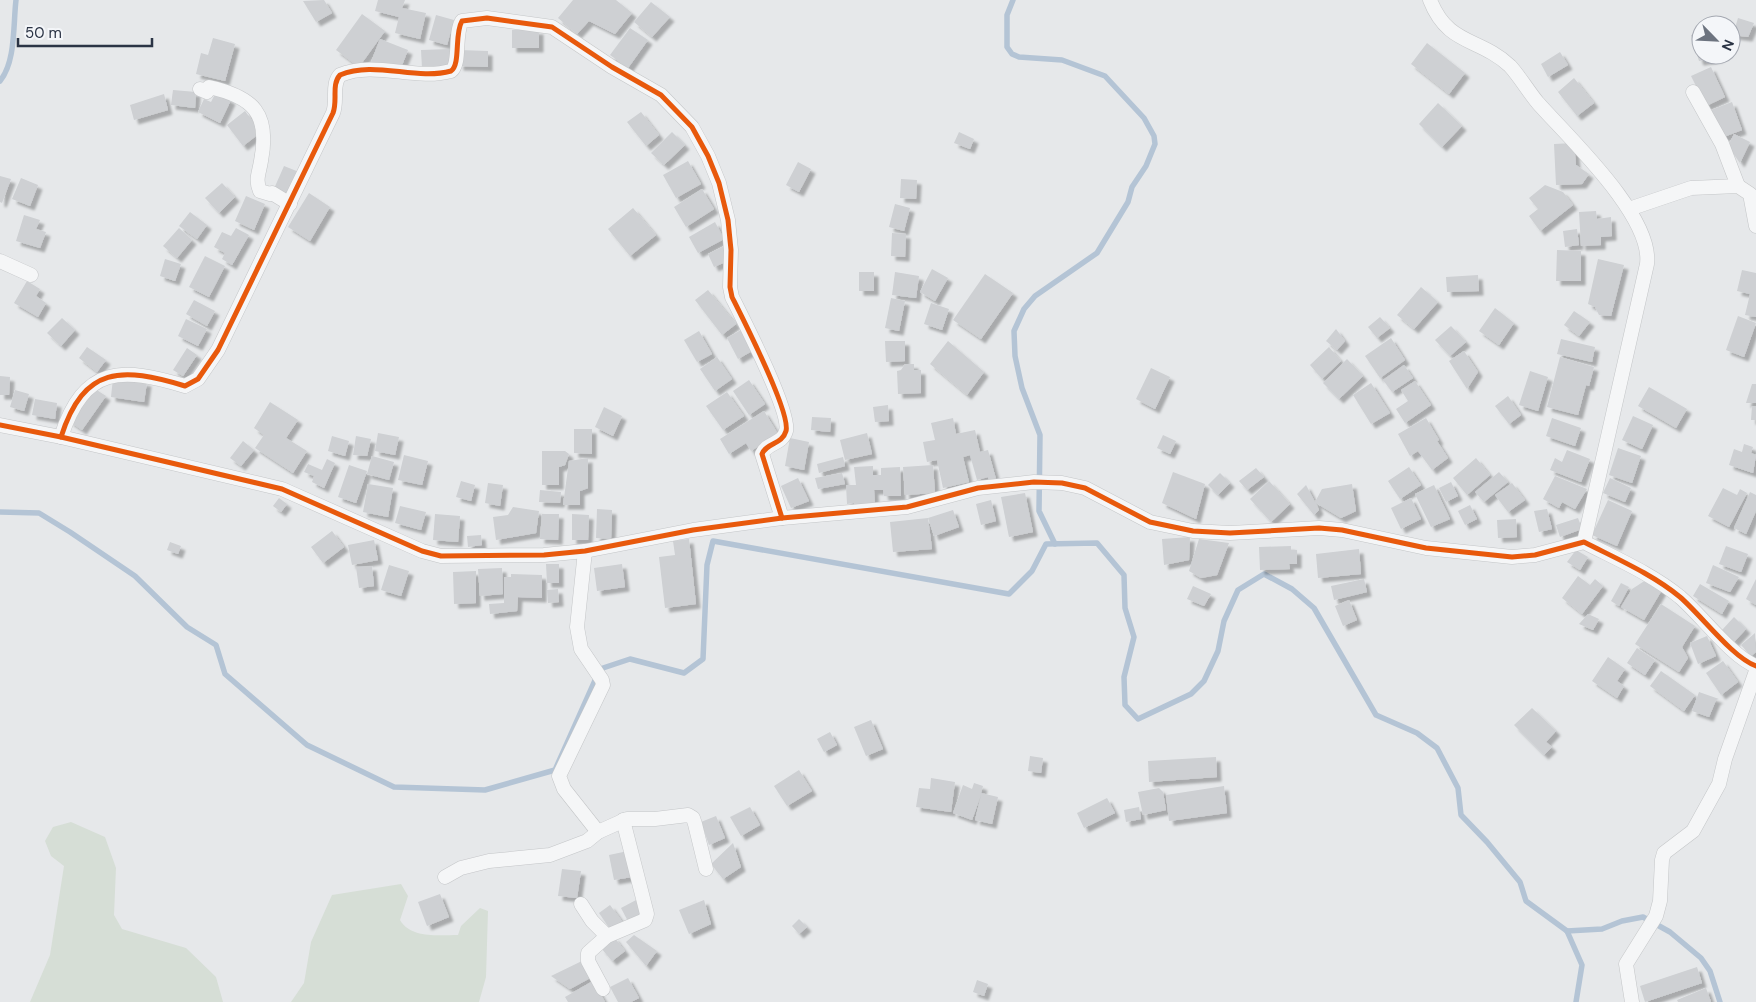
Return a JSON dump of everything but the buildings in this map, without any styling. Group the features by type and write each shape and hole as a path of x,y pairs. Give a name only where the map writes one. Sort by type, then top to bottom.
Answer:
{"street":[{"path":"1430,0 1442,24 1454,34 1494,55 1510,66 1537,102 1573,139 1629,209 1642,234 1648,255 1584,542"},
{"path":"61,437 68,414 93,384 106,377 116,374 150,376 185,386 198,379 218,350 334,110 335,84 340,75 363,69 408,74 451,71 456,65 460,25 467,18 487,18 552,27 612,67 640,81 661,95 692,127 708,156 719,183 729,227 731,250 730,287 732,297 767,370 786,420 784,436 780,441 766,447 762,454 782,518"},
{"path":"200,89 207,92 209,87 241,96 259,116 265,136 256,181 260,191 272,193 290,204"},
{"path":"1693,92 1722,144 1738,186 1750,194 1756,226"},
{"path":"1629,209 1691,188 1738,186"},
{"path":"0,261 31,274"},
{"path":"0,425 61,437 282,489 431,554 441,556 544,555 585,551 693,530 782,518 906,507 978,488 1034,482 1062,483 1097,494 1150,522 1184,530 1230,532 1319,528 1342,530 1426,548 1512,557 1535,555 1584,542 1640,570 1678,596 1738,656 1756,666"},
{"path":"585,551 577,627 582,649 602,680 602,685 559,776 564,789 598,832"},
{"path":"1632,1002 1626,964 1640,946 1659,907 1663,856 1670,847 1693,831 1711,802 1756,671"},
{"path":"444,877 461,868 489,861 550,855 587,841 598,832 623,820 690,816 695,824 706,869"},
{"path":"603,989 588,962 588,956 593,946 607,936 644,920 647,914 623,820"},
{"path":"581,904 592,921 607,936"}],"shaded area":[{"path":"71,822 105,837 116,868 114,915 122,929 186,948 216,977 223,1002 30,1002 50,955 64,866 51,856 45,841 53,827"},
{"path":"401,884 408,896 400,920 405,926 418,933 426,935 458,935 461,926 480,908 488,911 486,977 479,1002 291,1002 304,983 311,942 332,895"}],"waterway":[{"path":"0,81 9,63 11,53 16,0"},
{"path":"1013,0 1007,15 1007,47 1012,54 1019,57 1062,60 1105,76 1144,118 1154,136 1155,144 1146,166 1132,187 1128,202 1097,253 1035,296 1024,309 1014,331 1015,356 1022,388 1040,435 1039,511 1055,544"},
{"path":"0,512 39,513 135,576 187,627 216,645 225,674 307,745 394,787 485,790 555,770 600,669 630,659 684,673 703,659 707,565 713,541 1009,594 1032,571 1046,544 1097,543 1124,575 1125,608 1134,637 1124,677 1125,705 1138,719 1191,694 1204,681 1218,651 1224,621 1238,590 1264,574 1292,589 1314,608 1376,715 1417,733 1437,748 1458,788 1461,815 1487,842 1520,882 1526,901 1567,931 1582,965 1576,1002"},
{"path":"1567,931 1602,929 1622,921 1643,917 1670,932 1701,958 1710,971 1720,1002"}],"cycle path":[{"path":"61,437 70,413 81,396 94,384 108,377 124,375 142,376 185,386 198,379 218,350 333,113 335,88 340,75 367,69 423,74 451,71 456,62 458,33 462,21 487,18 552,27 612,67 661,95 692,127 708,156 719,183 728,220 732,297 774,386 786,421 784,436 767,447 762,454 782,518"},
{"path":"0,425 61,437 282,489 422,551 441,556 544,555 585,551 693,530 782,518 907,507 978,488 1034,482 1062,483 1085,488 1150,522 1193,531 1230,533 1319,528 1342,530 1426,548 1512,557 1535,555 1584,542 1658,581 1689,605 1737,654 1756,666"}]}
